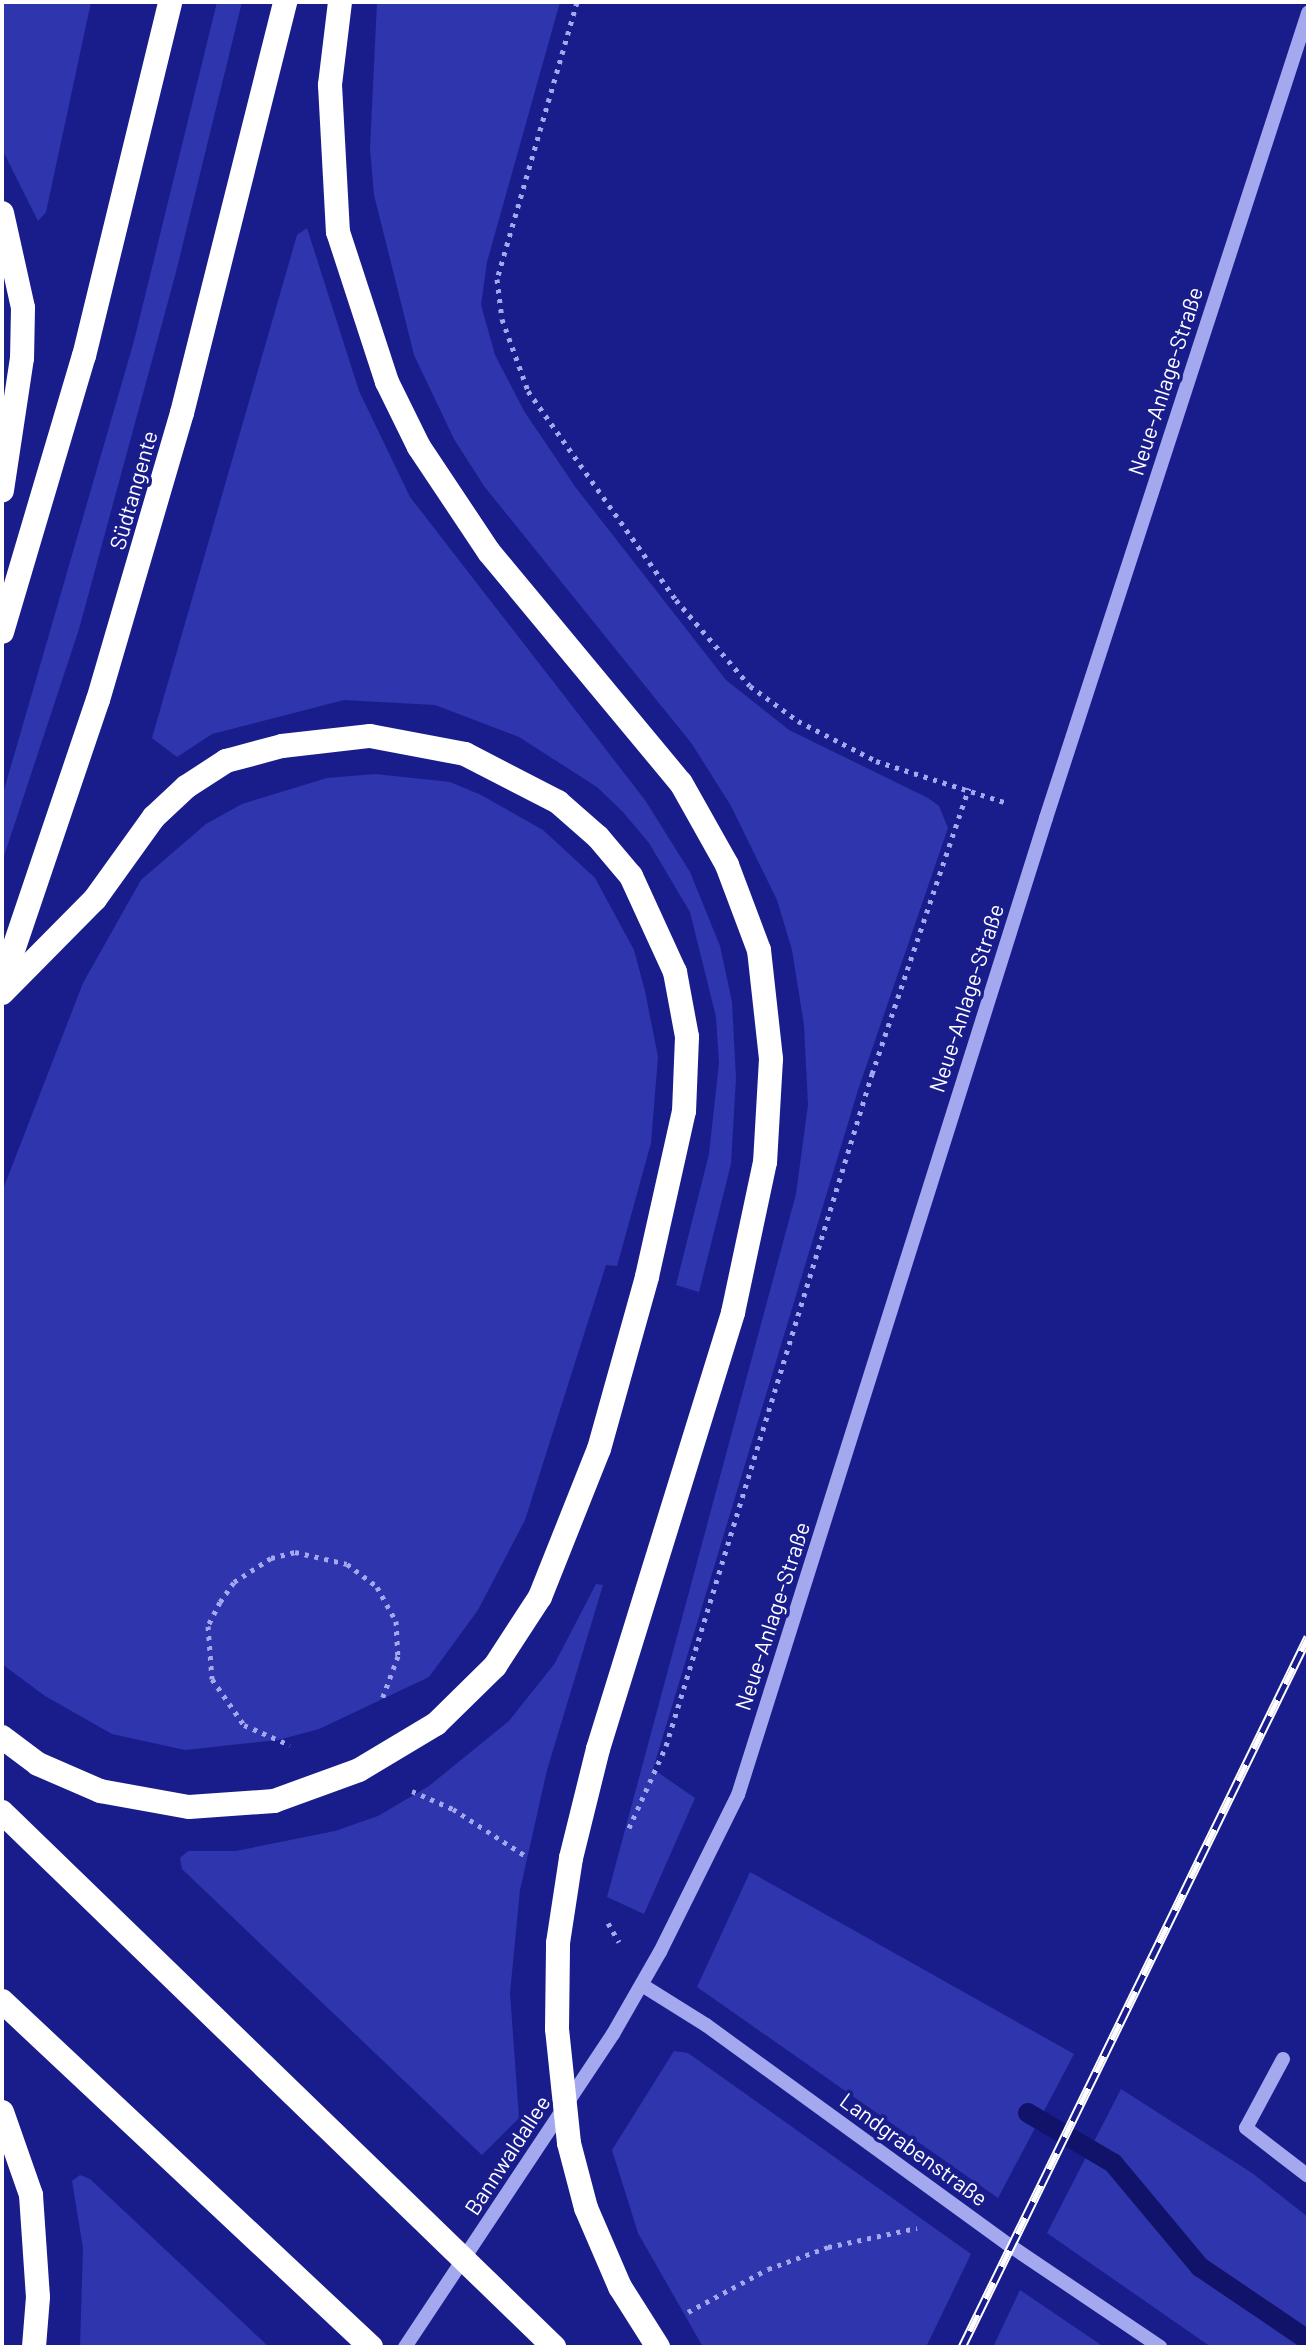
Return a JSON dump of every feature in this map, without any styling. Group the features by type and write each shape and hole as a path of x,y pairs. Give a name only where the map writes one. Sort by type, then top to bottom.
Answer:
{"highway":[{"path":"2,632 84,356 170,2"},
{"name":"Südtangente","path":"2,983 89,729 182,413 285,2"},
{"path":"340,2 330,85 338,232 387,382 419,447 489,552 681,783 727,865 759,950 771,1059 765,1162 733,1312 598,1749 571,1858 558,1943 557,2029 569,2143 586,2208 608,2260 658,2347"},
{"path":"2,213 23,308 22,358 2,490"},
{"path":"2,993 95,899 154,817 226,761 282,746 370,736 465,754 545,794 598,837 631,876 675,972 687,1037 684,1111 647,1277 599,1449 540,1597 495,1666 436,1724 359,1770 274,1801 189,1807 100,1791 38,1764 2,1737"},
{"path":"2,1812 554,2347"},
{"path":"2,2001 371,2347"},
{"path":"2,2112 31,2195 38,2283 34,2347"}],"street":[{"name":"Neue-Anlage-Straße","path":"642,1985 738,1795 1046,818 1308,13"},
{"name":"Landgrabenstraße","path":"642,1985 706,2025 973,2218 1160,2347"},
{"name":"Bannwaldallee","path":"405,2347 642,1985"},
{"path":"1283,2059 1246,2128 1308,2176"}],"path":[{"path":"577,2 497,279 502,319 528,391 676,600 750,686 798,721 876,761 969,788 1046,818"},
{"path":"628,1831 666,1746 872,1074 969,788"},
{"path":"294,1747 244,1725 212,1679 208,1626 220,1602 254,1567 295,1552 332,1559 362,1574 389,1605 399,1637 394,1674 370,1713"},
{"path":"289,1754 300,1751"},
{"path":"400,1786 453,1809 530,1859"},
{"path":"601,1912 642,1985"},
{"path":"684,2315 701,2301 768,2269 828,2247 973,2218"}],"shaded area":[{"path":"2,2 91,2 46,212 38,221 2,149"},
{"path":"217,2 242,2 176,272 79,629 2,862 2,797 134,341"},
{"path":"377,2 560,2 487,262 481,305 495,355 524,411 576,488 726,680 789,730 928,798 939,806 948,828 858,1090 653,1769 695,1798 644,1914 607,1897 796,1194 808,1105 804,1025 792,950 777,900 731,806 692,744 484,486 454,439 414,355 374,195 370,148"},
{"path":"307,228 359,391 410,497 645,800 690,872 720,946 732,1002 736,1078 731,1164 699,1292 676,1285 709,1154 719,1063 716,1017 690,912 649,843 623,812 597,787 519,737 435,705 344,700 212,734 177,757 152,738 297,235"},
{"path":"375,774 450,782 481,795 543,830 595,878 634,950 645,991 658,1057 651,1143 617,1266 606,1265 525,1520 478,1610 429,1677 319,1729 278,1740 185,1750 112,1734 45,1696 2,1664 2,1192 83,983 141,880 206,824 242,804 327,778"},
{"path":"596,1584 603,1585 547,1770 520,1890 510,1993 519,2118 482,2155 182,1869 180,1858 188,1851 236,1851 335,1831 378,1816 429,1786 509,1721 555,1663"},
{"path":"750,1872 1074,2054 998,2198 697,1987"},
{"path":"674,2051 688,2053 971,2254 926,2347 703,2347 638,2233 612,2150"},
{"path":"1121,2089 1252,2173 1308,2217 1308,2347 1211,2347 1047,2233"},
{"path":"80,2175 90,2179 269,2347 80,2347 83,2248 72,2181"},
{"path":"1020,2290 1104,2347 993,2347"}],"waterway":[{"path":"1028,2113 1113,2163 1200,2267 1308,2340"}],"railway":[{"path":"962,2347 1308,1637"}]}
